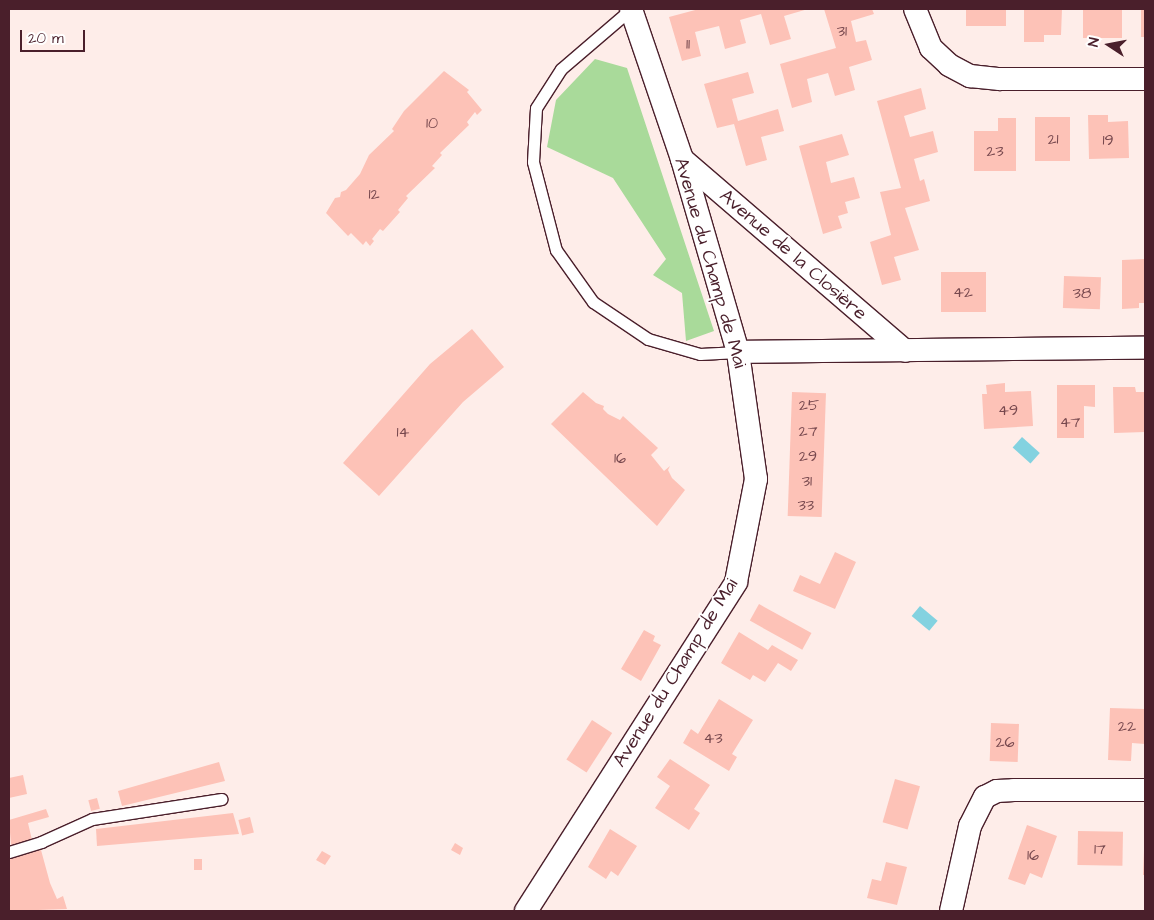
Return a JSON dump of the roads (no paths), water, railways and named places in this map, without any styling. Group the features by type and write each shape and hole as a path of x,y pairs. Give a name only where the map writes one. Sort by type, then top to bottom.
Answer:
{"street":[{"name":"Avenue du Champ de Mai","path":"526,911 736,582 756,479 738,352 682,159 631,9"},
{"path":"915,9 931,48 949,65 970,76 1000,79 1145,78"},
{"name":"Avenue de la Closière","path":"682,159 905,351"},
{"name":"Avenue de la Closière","path":"738,352 1145,348"},
{"path":"951,911 970,826 985,798 997,791 1014,790 1145,790"}],"lane":[{"path":"631,9 561,69 536,108 533,162 556,250 593,302 648,339 700,354 738,352"},
{"path":"9,852 41,842 92,819 221,799"}],"water":[{"path":"1022,437 1040,453 1030,463 1013,447"},
{"path":"920,606 938,621 929,631 912,616"}]}
